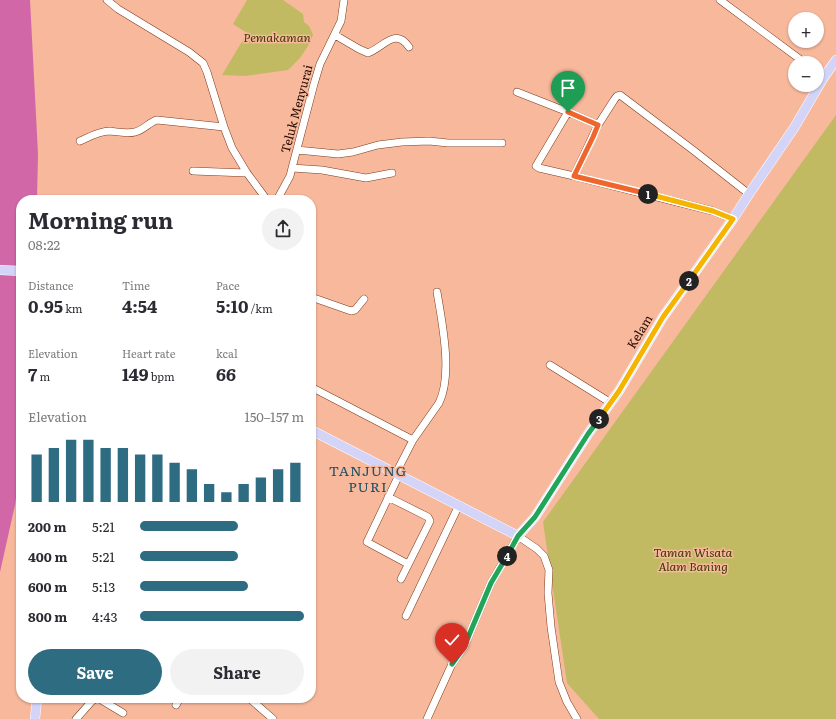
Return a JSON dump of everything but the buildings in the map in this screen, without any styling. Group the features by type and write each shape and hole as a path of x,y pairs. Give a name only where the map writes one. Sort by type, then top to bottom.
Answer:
{"main road":[{"name":"Kelam","path":"824,70 836,60"},
{"name":"Kelam","path":"518,536 535,517 588,434 611,403 663,317 733,219 794,128 811,92"},
{"path":"0,270 16,271"},
{"path":"316,433 518,536"},
{"path":"35,719 37,703"}],"street":[{"path":"107,0 118,9 200,60 207,72 232,148 247,173 263,195"},
{"name":"Teluk Menyurai","path":"280,195 290,176 317,72 322,58 341,21 344,0"},
{"path":"720,0 796,56"},
{"path":"335,35 368,53 390,39 395,38 405,42 409,48"},
{"path":"517,92 598,125"},
{"path":"574,176 598,125 617,96 620,95 749,194"},
{"path":"568,112 536,166 539,168 713,211 733,219"},
{"path":"80,142 93,135 108,131 133,133 157,120 224,127"},
{"path":"297,150 338,154 353,152 378,145 402,142 429,141 448,143 502,143"},
{"path":"292,168 322,170 366,178 392,173"},
{"path":"194,171 247,173"},
{"path":"408,564 367,542 413,440 439,403 445,380 446,360 437,292"},
{"path":"316,299 351,310 355,310 364,299"},
{"path":"550,365 611,403"},
{"path":"316,390 413,440"},
{"path":"388,497 428,517 430,521 400,579"},
{"path":"406,616 459,506"},
{"path":"427,719 452,664 464,647 491,583 518,536 537,549 544,556 549,570 548,593 551,627 559,682 567,702 577,719"},
{"path":"76,719 89,703"},
{"path":"106,703 123,713"},
{"path":"255,703 273,719"}],"green space":[{"name":"Pemakaman","path":"247,0 283,0 303,14 304,22 309,26 313,35 300,58 288,70 245,76 222,75 247,33 233,24"},
{"name":"Taman Wisata Alam Baning","path":"836,115 836,719 599,719 567,683 543,522"}],"shaded area":[{"path":"0,0 30,0 38,154 37,195 16,195 16,498 0,572"}],"district":[{"name":"TANJUNG PURI","path":"368,480"}],"route":[{"path":"452,664 464,647 497,571 506,559 518,536 535,517 550,495 568,464 619,391 663,317 733,219 713,211 574,176 598,125 568,112"}]}
